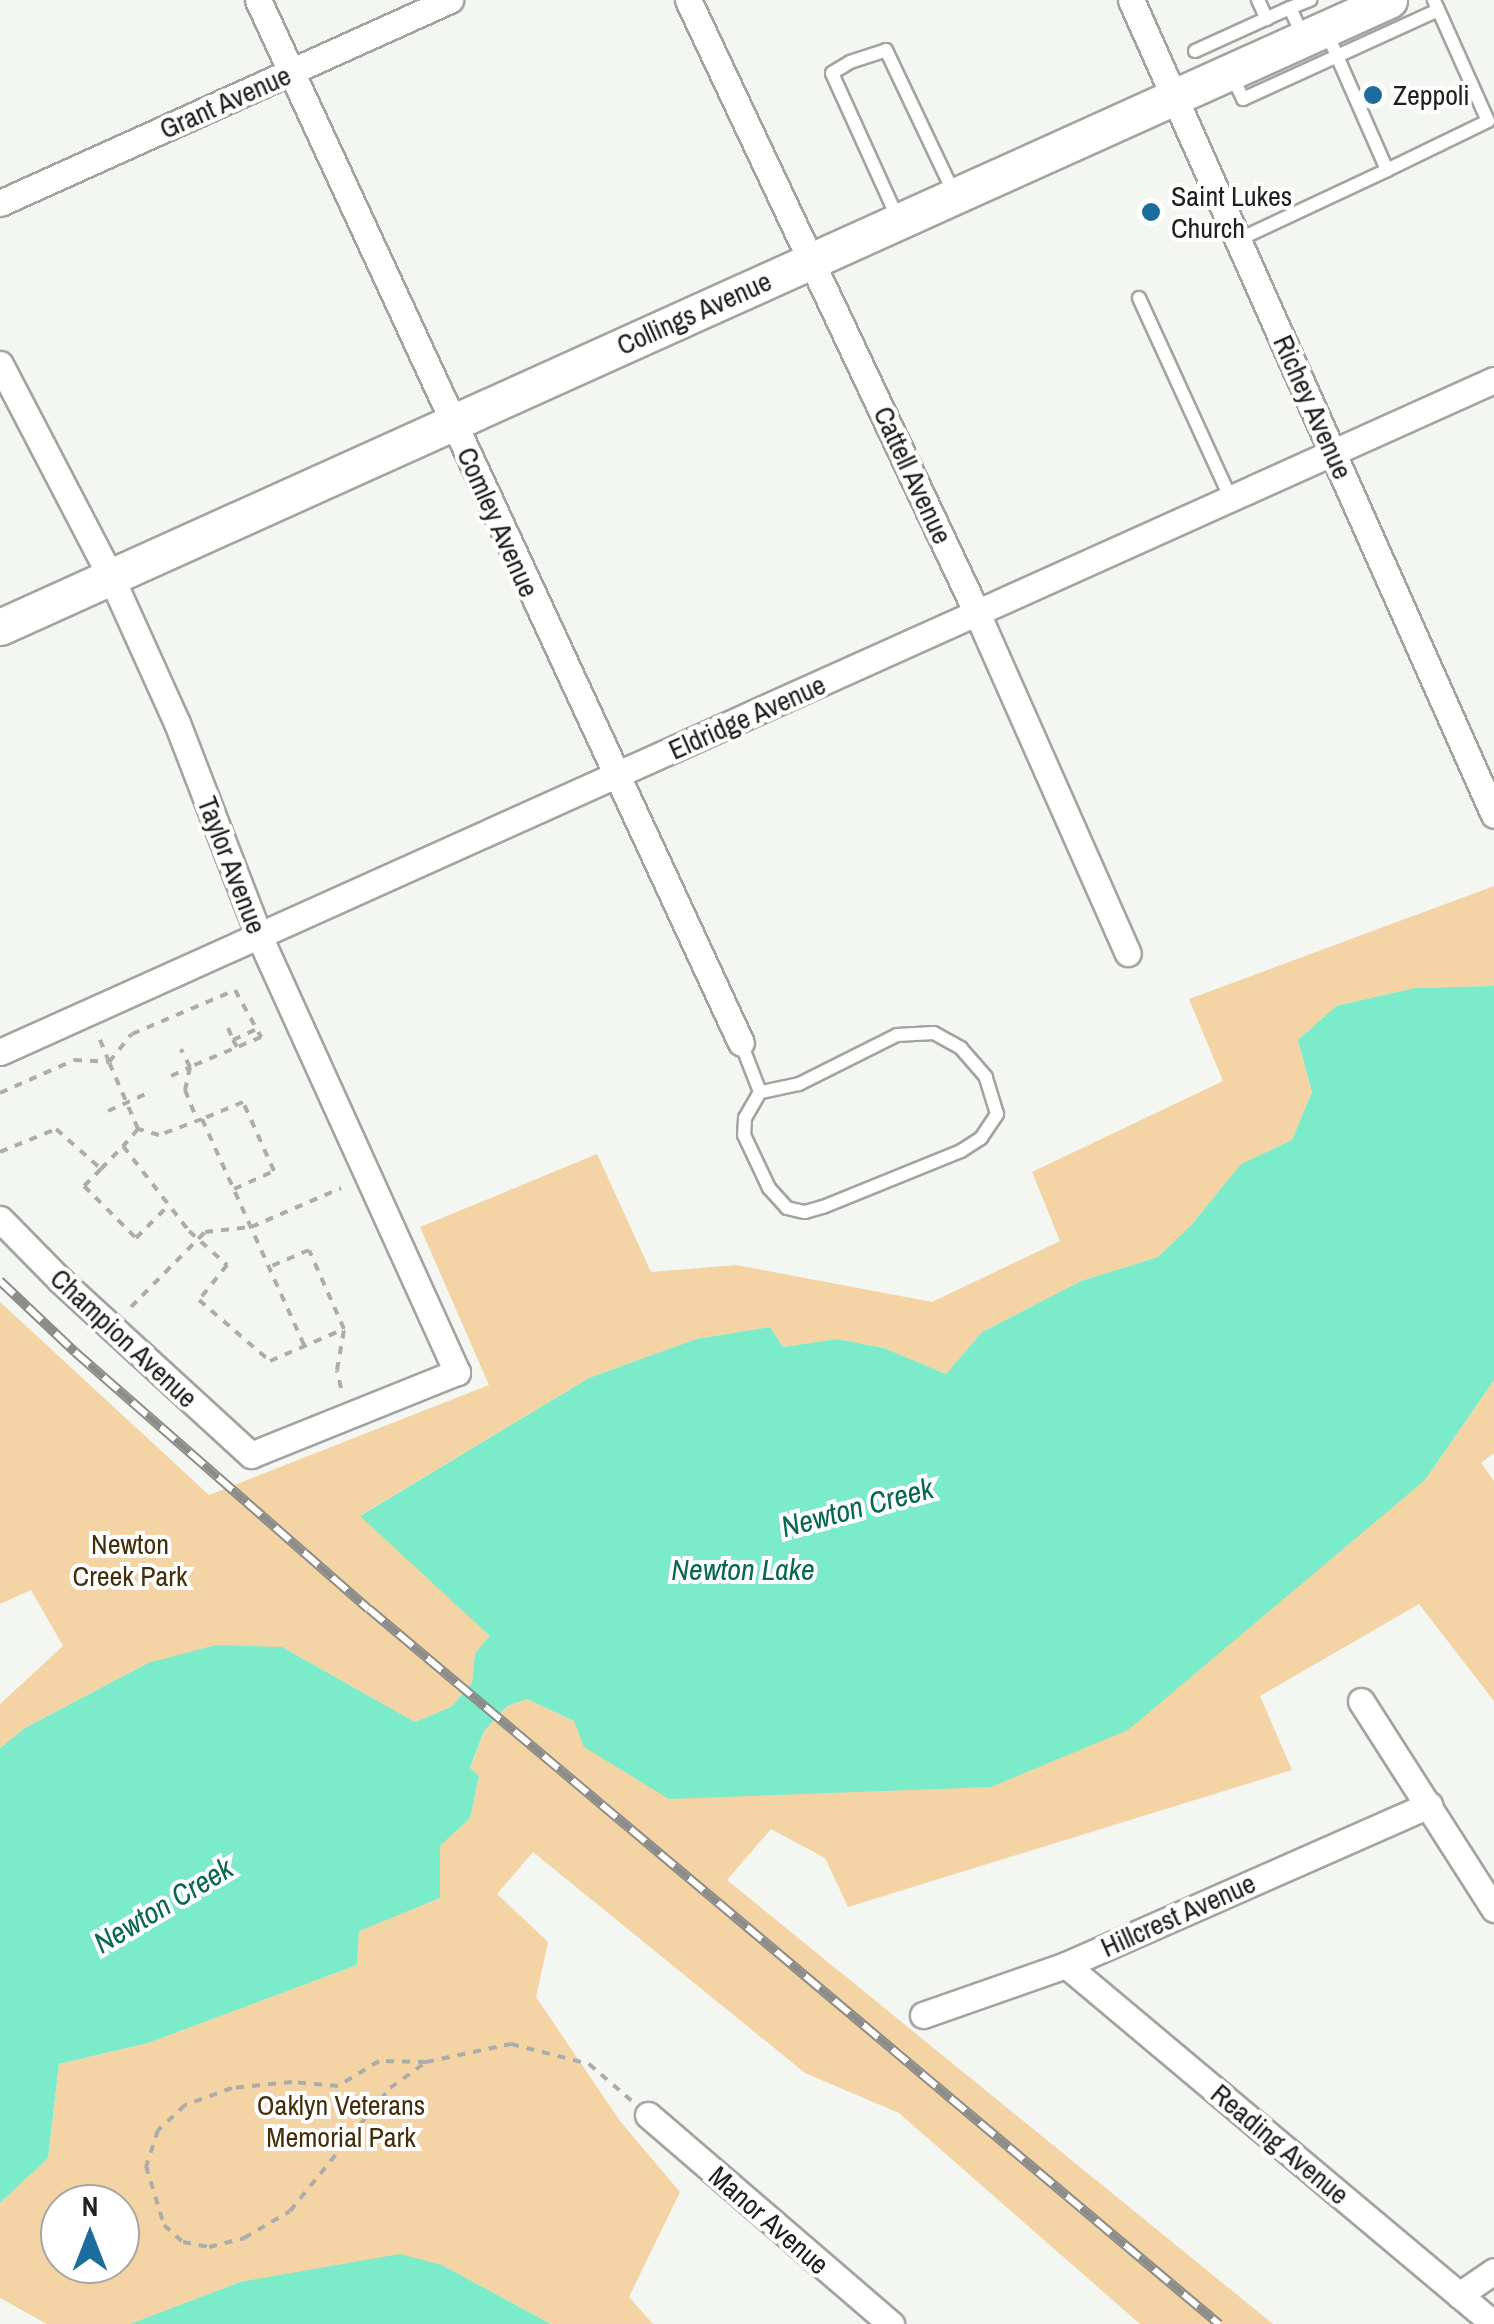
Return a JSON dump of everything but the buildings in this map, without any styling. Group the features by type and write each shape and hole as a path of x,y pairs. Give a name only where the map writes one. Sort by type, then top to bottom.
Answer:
{"main road":[{"name":"Collings Avenue","path":"0,627 1230,72 1315,23 1373,3"}],"street":[{"name":"Comley Avenue","path":"258,0 740,1043"},
{"name":"Grant Avenue","path":"0,203 450,0"},
{"name":"Cattell Avenue","path":"688,0 976,612 1128,953"},
{"name":"Richey Avenue","path":"1130,0 1177,96 1494,815"},
{"name":"Taylor Avenue","path":"0,364 111,577 177,723 260,938 456,1372 251,1455"},
{"name":"Eldridge Avenue","path":"0,1052 1494,380"},
{"name":"Champion Avenue","path":"0,1219 61,1281 251,1455"},
{"path":"1361,1701 1494,1909"},
{"name":"Hillcrest Avenue","path":"923,2016 1066,1964 1429,1805"},
{"name":"Reading Avenue","path":"1066,1964 1494,2324"},
{"name":"Manor Avenue","path":"648,2116 890,2324"},
{"path":"1459,2294 1494,2271"}],"lane":[{"path":"1258,0 1267,18"},
{"path":"1194,52 1267,18 1315,23 1436,5 1488,121 1240,239"},
{"path":"1315,23 1388,170"},
{"path":"899,221 832,72 876,50 886,50 955,196"},
{"path":"1139,298 1231,499"},
{"path":"934,1033 961,1048 986,1076 996,1114 980,1138 961,1151 805,1212 777,1199 750,1151 745,1118 760,1092 799,1084 897,1035 934,1033"},
{"path":"740,1043 760,1092"}],"path":[{"path":"110,1062 132,1034 230,989 244,1000 261,1037 171,1076"},
{"path":"95,1027 138,1129"},
{"path":"228,1028 237,1047"},
{"path":"233,1040 257,1029"},
{"path":"181,1049 190,1067 185,1090 304,1345"},
{"path":"0,1093 74,1060 110,1062"},
{"path":"108,1111 150,1092"},
{"path":"138,1129 159,1135 243,1102 274,1171 234,1188"},
{"path":"0,1152 56,1129 101,1168"},
{"path":"138,1129 84,1186 136,1238 169,1205"},
{"path":"123,1146 197,1238 227,1268 199,1300 270,1360 344,1329"},
{"path":"131,1307 197,1238 210,1230 251,1227 341,1188"},
{"path":"269,1267 309,1250 344,1329 337,1370 342,1388"},
{"path":"426,2062 390,2088 290,2211 244,2238 209,2247 183,2242 164,2226 146,2166 158,2130 185,2106 232,2088 292,2082 338,2086 379,2062 426,2062 512,2044 589,2064 648,2116"}],"green space":[{"name":"Newton Creek Park","path":"1494,886 1494,986 1415,988 1336,1006 1298,1040 1312,1092 1292,1140 1241,1164 1192,1224 1158,1257 1081,1281 982,1332 946,1374 884,1348 837,1339 783,1347 770,1327 696,1339 589,1378 361,1515 491,1636 475,1653 472,1683 451,1707 415,1722 282,1647 148,1663 25,1728 0,1748 0,1704 63,1646 31,1590 0,1604 0,1302 209,1495 489,1385 420,1227 597,1154 651,1272 736,1265 932,1302 1060,1241 1032,1172 1223,1081 1189,999"},
{"name":"Oaklyn Veterans Memorial Park","path":"1494,1380 1494,1453 1481,1463 1494,1481 1494,1701 1419,1604 1260,1696 1292,1770 848,1907 825,1858 771,1829 727,1880 1273,2324 1140,2324 899,2113 805,2073 533,1852 497,1894 548,1942 536,1997 620,2121 680,2192 629,2297 653,2324 551,2324 442,2265 240,2282 130,2324 47,2324 0,2298 0,2203 48,2158 59,2064 148,2043 357,1965 358,1931 440,1898 440,1846 470,1817 479,1777 470,1769 484,1731 507,1706 527,1699 574,1721 1425,1480"}],"water":[{"name":"Newton Lake","path":"1494,986 1494,1380 1425,1480 1128,1730 991,1787 669,1799 584,1747 574,1721 527,1699 507,1706 484,1731 470,1768 479,1776 470,1818 440,1846 440,1898 359,1931 357,1965 148,2043 59,2064 48,2158 0,2203 0,1748 25,1728 148,1663 216,1645 282,1647 415,1722 451,1707 472,1683 475,1653 490,1636 360,1516 589,1378 696,1339 770,1327 783,1347 837,1339 884,1348 946,1374 982,1332 1081,1281 1158,1257 1192,1224 1241,1164 1292,1140 1312,1092 1298,1040 1336,1006 1415,988"},
{"path":"400,2254 442,2265 551,2324 130,2324 240,2282"}],"railway":[{"path":"0,1281 75,1352 369,1609 1219,2324"}],"place":[{"name":"Zeppoli","path":"1373,95"},
{"name":"Saint Lukes Church","path":"1151,212"}],"water label":[{"name":"Newton Creek","path":"857,1507"},
{"name":"Newton Creek","path":"163,1905"}]}
